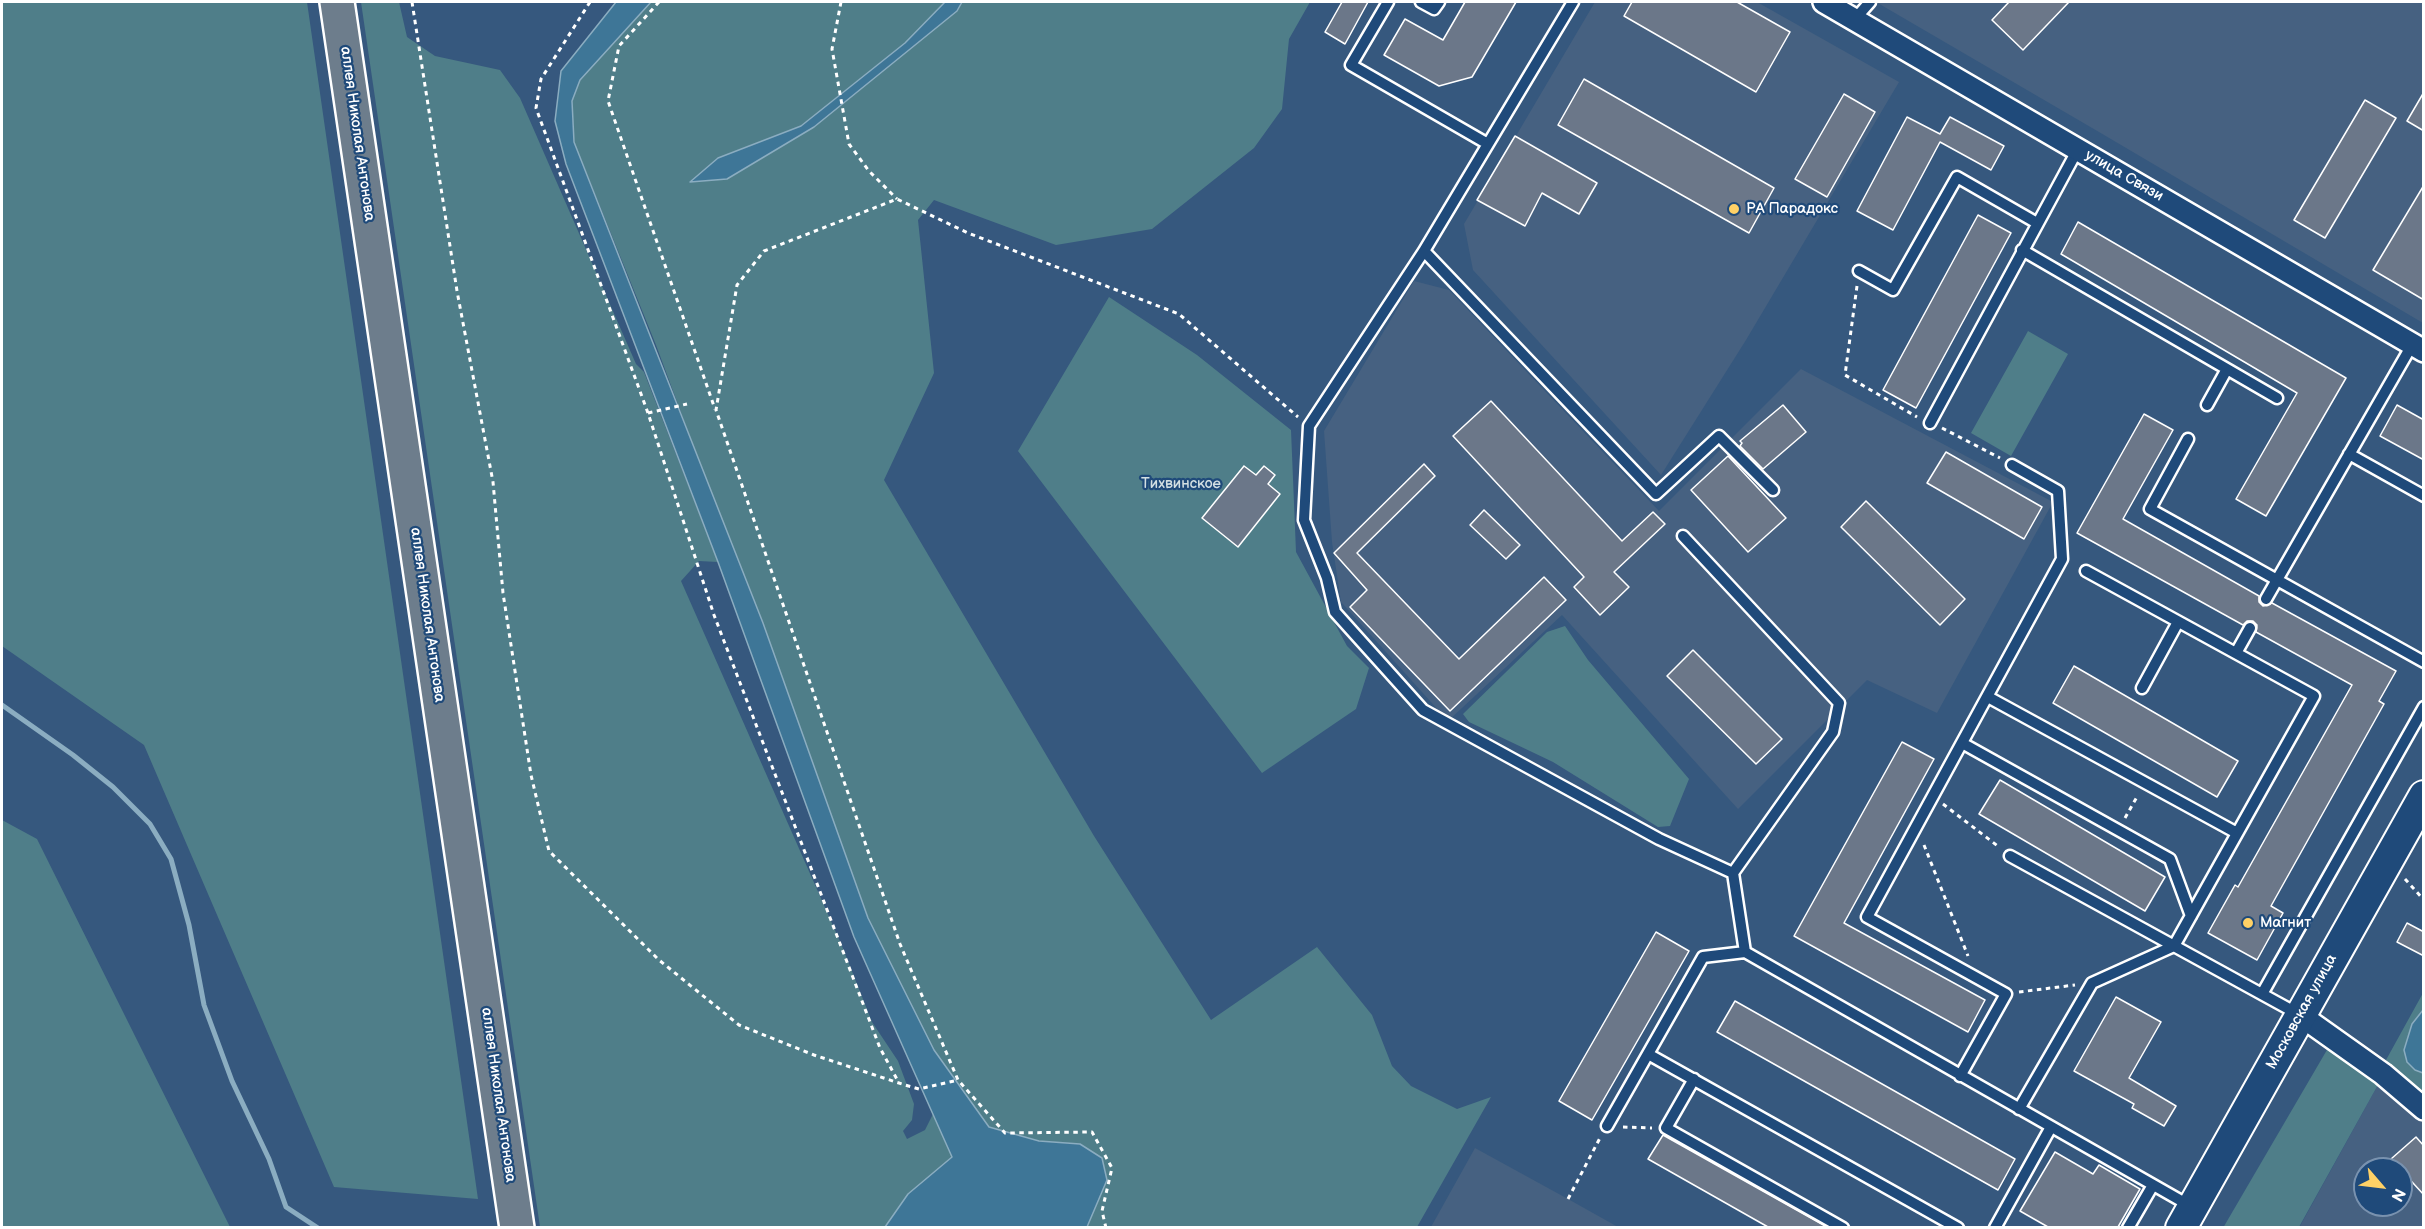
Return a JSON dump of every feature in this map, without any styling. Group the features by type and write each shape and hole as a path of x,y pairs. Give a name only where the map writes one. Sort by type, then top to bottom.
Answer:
{"main road":[{"name":"аллея Николая Антонова","path":"337,2 518,1227"},
{"name":"Московская улица","path":"2186,1218 2424,796"}],"street":[{"name":"улица Связи","path":"1824,2 2418,348"},
{"path":"2300,1015 2382,1074 2424,1110"}],"lane":[{"path":"1388,2 1351,65 1488,144"},
{"path":"1421,2 1434,9 1439,2"},
{"path":"1574,2 1424,251 1309,426 1304,520 1328,578 1335,612 1424,710 1659,839 1733,873"},
{"path":"1855,19 1870,2"},
{"path":"1930,423 2078,149"},
{"path":"1859,271 1893,290 1957,177 2037,223"},
{"path":"2022,250 2277,398"},
{"path":"1424,251 1656,494 1719,436 1773,490"},
{"path":"2266,599 2349,454 2418,348"},
{"path":"2207,405 2227,369"},
{"path":"2188,439 2150,509 2424,662"},
{"path":"2349,454 2424,496"},
{"path":"1960,1076 2006,994 1867,917 1962,743 2066,561 2058,491 2012,465"},
{"path":"1683,536 1839,703 1833,732 1733,873 1745,952"},
{"path":"2019,1109 2092,983 2174,946 2314,696 2086,571"},
{"path":"2142,688 2178,621"},
{"path":"2236,653 2250,628"},
{"path":"1988,697 2237,834"},
{"path":"2262,994 2424,707"},
{"path":"1962,743 2170,859 2191,916"},
{"path":"2010,856 2300,1015"},
{"path":"1607,1126 1703,957 1745,952 2153,1185 2186,1218"},
{"path":"1648,1054 1958,1227"},
{"path":"1694,1079 1666,1128 1843,1227"},
{"path":"1995,1227 2051,1127"},
{"path":"2128,1227 2153,1185"}],"path":[{"path":"411,2 455,280 493,482 503,593 531,775 549,851 659,960 739,1024 814,1055 919,1089 957,1080"},
{"path":"590,2 541,79 536,108 648,413 714,615 880,1048 899,1083"},
{"path":"659,2 619,46 608,101 900,944 957,1080 1005,1133 1092,1132 1112,1168 1102,1211 1106,1227"},
{"path":"841,2 832,49 849,144 869,171 897,199 968,233 1179,315 1309,426"},
{"path":"716,410 736,285 765,251 897,199"},
{"path":"1859,271 1845,375 1930,423 1950,431 2012,465"},
{"path":"648,413 687,404"},
{"path":"2119,830 2145,783"},
{"path":"1933,796 2010,856"},
{"path":"1916,827 1976,977"},
{"path":"2006,994 2092,983"},
{"path":"1568,1199 1607,1126 1666,1128"}],"shaded area":[{"path":"616,2 651,2 580,80 572,101 574,142 763,623 868,918 934,1050 989,1127 1039,1141 1080,1144 1102,1158 1107,1180 1087,1227 885,1227 908,1194 952,1157 854,937 718,562 566,164 555,121 561,71"},
{"path":"945,2 962,2 957,11 814,127 727,179 690,182 718,158 801,126 905,43"},
{"path":"1595,2 1757,2 1899,82 1746,340 1661,475 1473,270 1464,224"},
{"path":"1876,2 2423,2 2423,323 2099,132"},
{"path":"1414,281 1449,290 1659,511 1801,369 2053,502 1937,713 1867,680 1738,809 1562,615 1448,721 1341,602 1332,542 1324,431"},
{"path":"2423,1010 2423,1073 2415,1070 2407,1062 2404,1050 2412,1024"},
{"path":"2379,1083 2423,1121 2423,1227 2299,1228"},
{"path":"1475,1148 1568,1199 1618,1227 1431,1227"}],"green space":[{"path":"2,2 307,2 478,1199 334,1187 144,745 2,646"},
{"path":"361,2 399,2 407,37 435,56 500,70 520,98 636,364 644,372 718,562 699,561 681,581 842,946 872,1022 898,1061 914,1104 912,1120 903,1131 907,1139 925,1130 933,1114 952,1157 908,1194 885,1227 540,1227"},
{"path":"651,2 945,2 905,43 801,126 718,158 691,181 727,179 814,127 957,11 962,2 1310,2 1289,39 1282,109 1254,148 1152,229 1056,245 934,200 918,220 934,373 884,480 1094,836 1211,1020 1317,947 1372,1015 1392,1066 1411,1086 1457,1109 1491,1097 1417,1227 1087,1227 1080,1144 1039,1141 989,1127 934,1050 868,918 656,345 574,142 572,101 580,79"},
{"name":"Тихвинское","path":"1109,297 1197,355 1291,430 1296,552 1347,646 1369,668 1356,709 1262,773 1018,451"},
{"path":"2028,331 2068,354 2011,456 1971,433"},
{"path":"1565,626 1588,660 1689,779 1670,826 1658,827 1553,762 1469,722 1463,714 1547,632"},
{"path":"2,820 37,839 230,1227 2,1227"},
{"path":"2423,993 2423,1100 2395,1074 2386,1060"},
{"path":"2331,1043 2379,1083 2299,1227 2223,1228"}],"building":[{"path":"1342,2 1368,2 1345,44 1325,32"},
{"path":"1465,2 1516,2 1472,77 1439,86 1384,55 1405,19 1443,40"},
{"path":"1632,2 1737,2 1790,32 1756,92 1624,16"},
{"path":"2009,2 2069,2 2023,50 1992,20"},
{"path":"1584,79 1774,188 1749,233 1558,125"},
{"path":"2424,92 2424,131 2407,121"},
{"path":"1844,94 1875,112 1827,197 1795,179"},
{"path":"2365,100 2396,118 2325,238 2294,220"},
{"path":"1907,117 1940,134 1950,117 2004,146 1991,170 1940,142 1893,230 1857,211"},
{"path":"1515,136 1597,183 1579,214 1542,193 1525,226 1477,200"},
{"path":"2424,185 2424,300 2373,270"},
{"path":"1978,215 2011,233 1916,408 1883,390"},
{"path":"2078,222 2346,378 2266,516 2236,499 2297,393 2061,254"},
{"path":"1491,401 1622,541 1653,512 1665,524 1614,572 1629,587 1600,615 1574,587 1584,577 1453,436"},
{"path":"1783,405 1806,432 1763,469 1740,446 1742,443 1740,441"},
{"path":"2397,405 2424,420 2424,460 2380,436"},
{"path":"2144,414 2173,430 2123,519 2259,596 2259,602 2263,606 2272,603 2396,671 2379,701 2384,704 2271,906 2283,913 2257,960 2208,933 2235,885 2238,887 2352,685 2256,632 2257,625 2253,621 2247,621 2243,625 2077,533"},
{"path":"1946,452 2042,507 2024,539 1927,483"},
{"path":"1728,456 1786,518 1748,552 1691,490"},
{"path":"1424,464 1435,476 1357,553 1459,659 1544,577 1566,600 1450,711 1350,607 1367,590 1334,553"},
{"path":"1244,466 1256,475 1264,466 1275,475 1268,484 1280,494 1238,547 1202,518"},
{"path":"1866,501 1965,599 1940,625 1841,527"},
{"path":"1484,510 1520,545 1506,559 1470,525"},
{"path":"1693,650 1782,739 1756,764 1667,676"},
{"path":"2074,666 2238,761 2217,797 2053,703"},
{"path":"1902,742 1934,759 1844,923 1985,1000 1968,1032 1794,936"},
{"path":"2000,780 2165,877 2145,911 1979,814"},
{"path":"2407,923 2424,932 2424,956 2397,942"},
{"path":"1656,932 1689,951 1592,1120 1559,1101"},
{"path":"2116,997 2161,1022 2129,1078 2176,1106 2164,1126 2132,1108 2134,1104 2074,1071"},
{"path":"1735,1001 2015,1159 1998,1190 1717,1032"},
{"path":"1663,1135 1827,1227 1768,1227 1648,1159"},
{"path":"2416,1137 2424,1146 2424,1195 2413,1183 2413,1157 2393,1157"},
{"path":"2055,1152 2093,1174 2099,1165 2140,1189 2118,1227 2048,1227 2020,1211"}],"waterway":[{"path":"2,705 73,755 113,787 150,824 171,859 189,925 204,1005 232,1081 269,1159 286,1207 318,1228"}],"place":[{"name":"РА Парадокс","path":"1734,209"},
{"name":"Магнит","path":"2248,923"}]}
